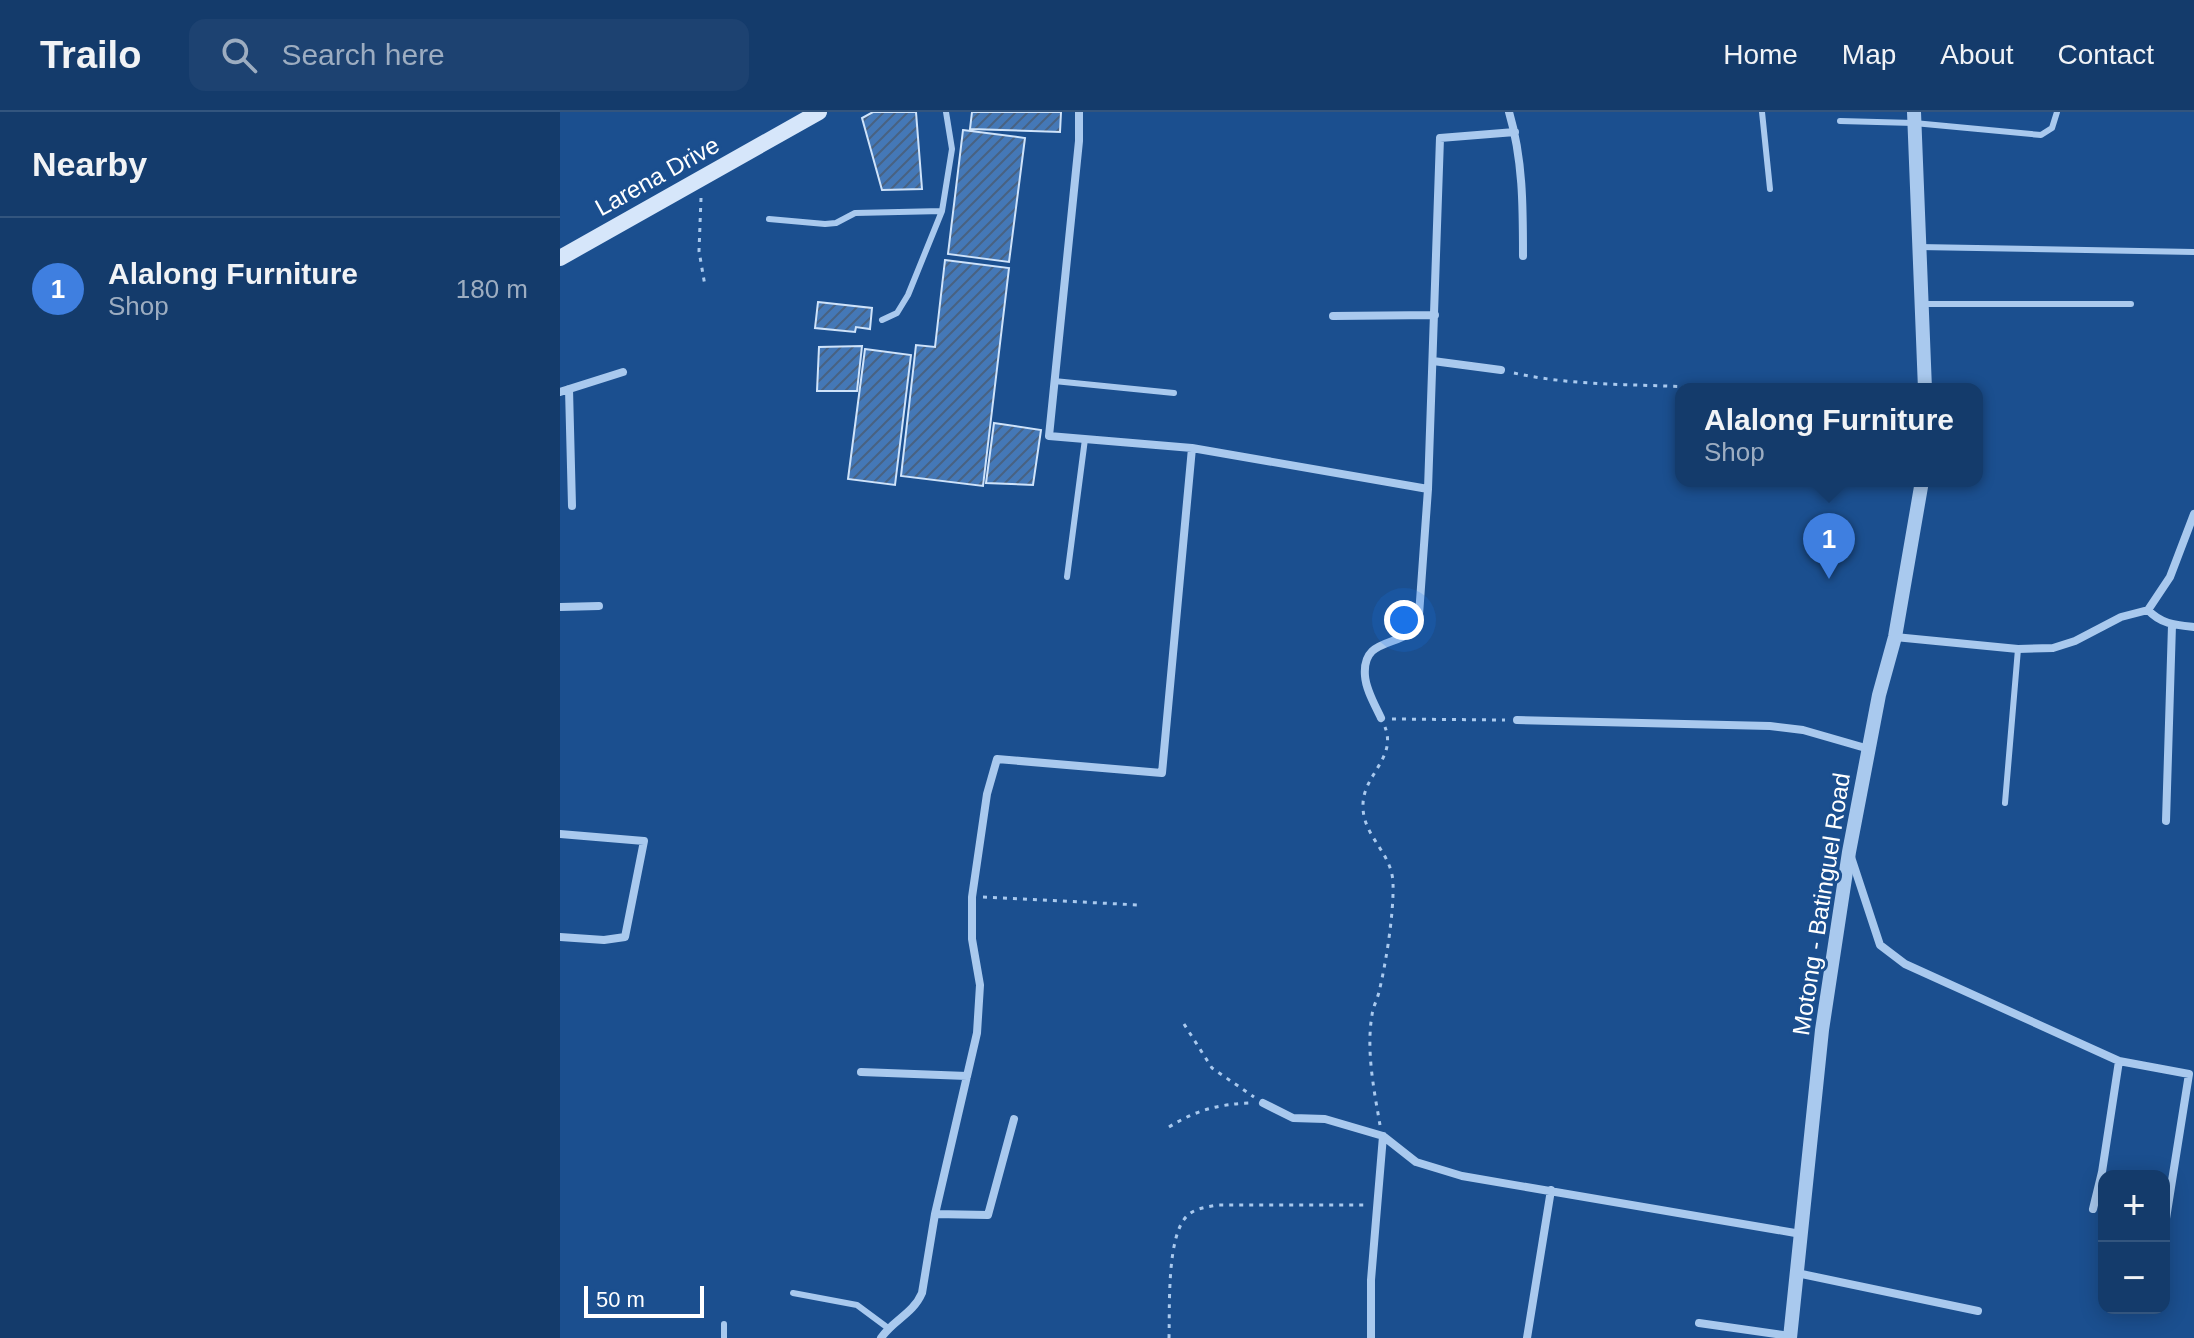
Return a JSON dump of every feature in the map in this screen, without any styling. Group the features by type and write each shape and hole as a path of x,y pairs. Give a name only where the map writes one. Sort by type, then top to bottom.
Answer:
{"main road":[{"name":"Larena Drive","path":"560,258 819,112"}],"street":[{"path":"1079,112 1079,141 1049,436 1192,448 1428,489"},
{"path":"1509,112 1515,132 1522,194 1523,256"},
{"path":"1914,118 1925,383"},
{"path":"1381,718 1365,676 1366,663 1374,649 1385,641 1411,632 1416,625 1428,489 1440,138 1515,132"},
{"path":"1333,316 1435,315"},
{"path":"1433,361 1501,370"},
{"path":"572,506 565,390 623,372"},
{"path":"881,1338 888,1328 917,1305 922,1293 935,1214 967,1076 980,1011 980,985 972,939 972,897 987,794 997,759 1162,773 1192,448"},
{"name":"Motong - Batinguel Road","path":"1790,1337 1822,1030 1849,852 1879,695 1895,637 1921,487"},
{"path":"1895,637 2018,649 2053,648 2075,641 2121,617 2148,610 2170,577 2194,514"},
{"path":"560,607 599,606"},
{"path":"2148,610 2157,620 2194,627"},
{"path":"2166,821 2172,625"},
{"path":"1517,720 1781,727 1821,734 1869,749"},
{"path":"560,834 644,841 625,937 604,940 560,937"},
{"path":"1849,852 1880,945 1905,964 2119,1061 2189,1074 2170,1193"},
{"path":"2093,1209 2102,1172 2119,1061"},
{"path":"861,1072 967,1076"},
{"path":"1263,1103 1293,1118 1336,1121 1383,1136 1416,1162 1489,1182 1802,1234"},
{"path":"935,1214 988,1215 1014,1119"},
{"path":"1371,1338 1371,1280 1383,1136"},
{"path":"1527,1338 1551,1190"},
{"path":"1797,1273 1978,1311"},
{"path":"1699,1323 1790,1337"}],"lane":[{"path":"882,320 897,313 908,295 942,211 952,149 946,112"},
{"path":"1762,112 1770,189"},
{"path":"1840,121 1914,118 2041,135 2052,128 2057,112"},
{"path":"769,219 825,224 836,223 855,213 942,211"},
{"path":"1919,247 2194,252"},
{"path":"1920,304 2131,304"},
{"path":"1054,381 1174,393"},
{"path":"1067,577 1085,439"},
{"path":"2005,803 2018,649"},
{"path":"793,1293 857,1305 888,1328"},
{"path":"724,1324 724,1338"}],"path":[{"path":"702,179 699,251 705,286"},
{"path":"1501,370 1583,384 1675,387"},
{"path":"1383,1136 1375,1096 1370,1036 1382,975 1393,885 1388,860 1371,836 1362,803 1369,782 1389,748 1381,718 1517,720"},
{"path":"972,897 1139,905"},
{"path":"1184,1024 1212,1068 1263,1103"},
{"path":"1169,1127 1207,1108 1263,1103"},
{"path":"1169,1338 1174,1250 1178,1229 1187,1215 1218,1205 1377,1205"}],"building":[{"path":"873,112 916,112 922,189 882,190 862,118"},
{"path":"972,112 1061,112 1060,132 970,129"},
{"path":"963,130 1025,138 1009,262 948,254"},
{"path":"945,260 1009,268 983,486 901,476 916,345 935,347"},
{"path":"818,302 872,308 870,329 856,327 855,332 815,328"},
{"path":"862,346 857,391 817,391 819,347"},
{"path":"865,349 911,355 895,485 848,479"},
{"path":"994,423 1041,430 1033,485 986,483"}],"place":[{"name":"Alalong Furniture","path":"1829,579"}]}
